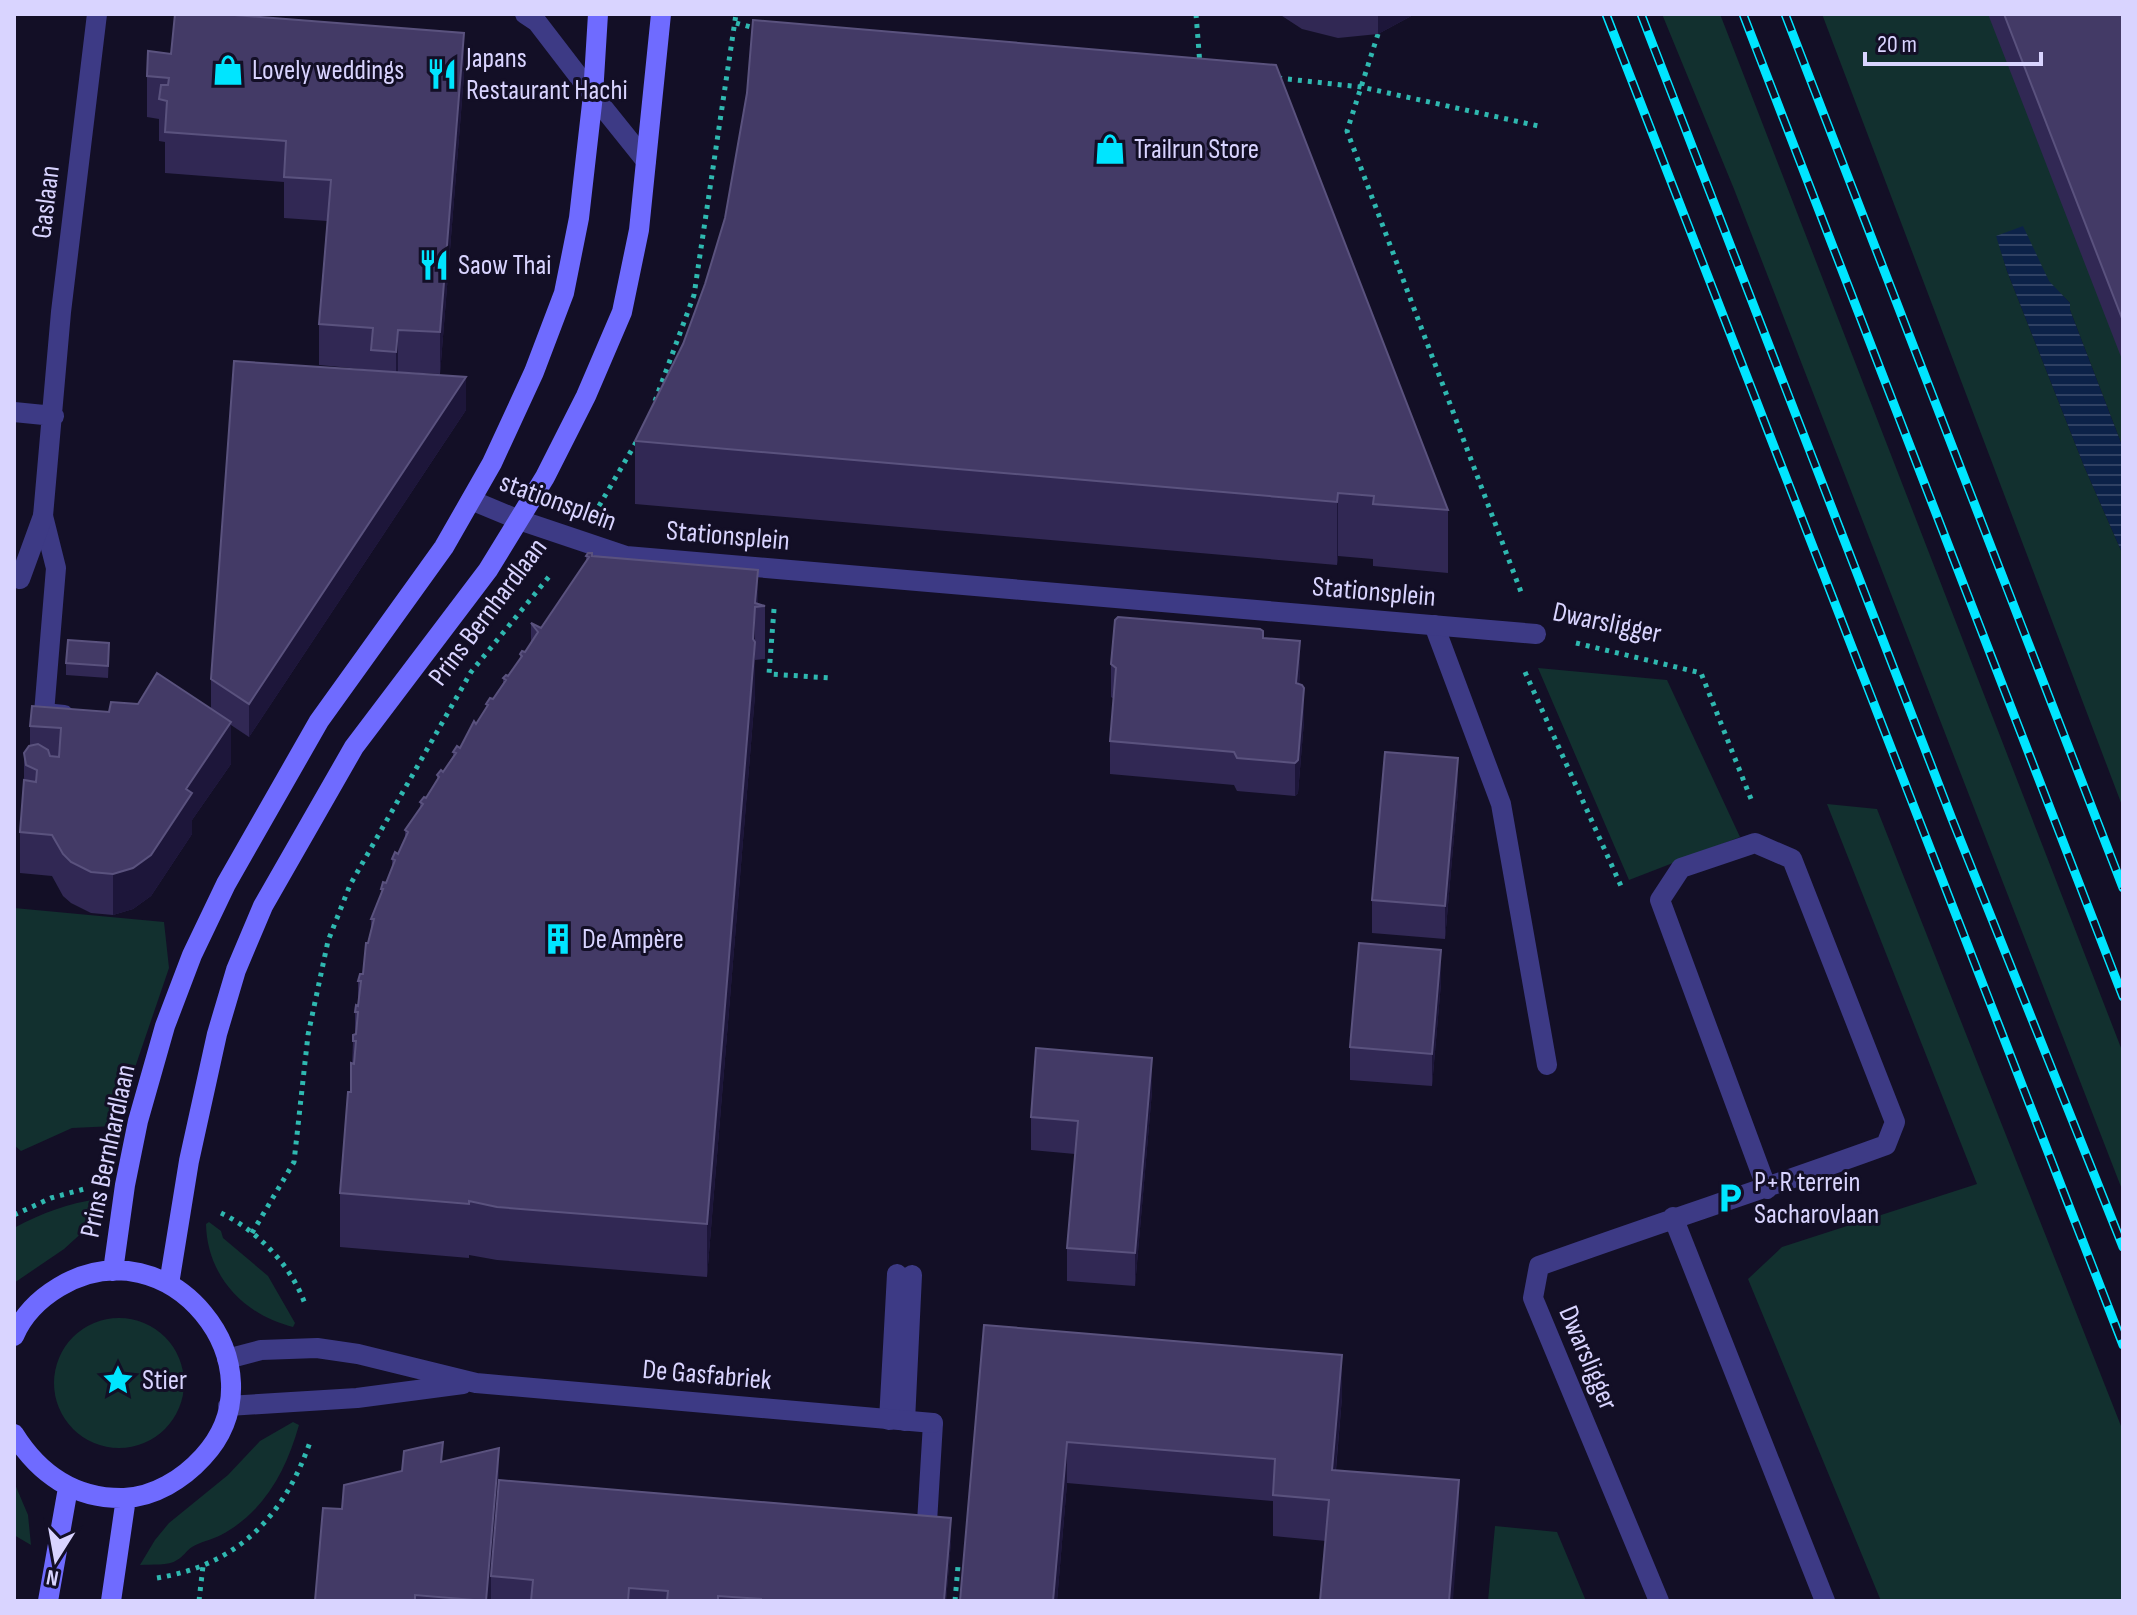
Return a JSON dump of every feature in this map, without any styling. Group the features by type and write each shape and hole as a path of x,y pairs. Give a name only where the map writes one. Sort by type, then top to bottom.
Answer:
{"main road":[{"name":"Prins Bernhardlaan","path":"113,1271 138,1121 165,1026 192,955 226,884 319,721 444,547 492,463 534,372 564,293 579,218 593,95 598,14"},
{"name":"Prins Bernhardlaan","path":"169,1284 189,1161 217,1034 236,970 263,906 354,747 488,570 545,477 586,396 622,312 639,230 661,14"},
{"path":"14,1336 31,1309 48,1293 69,1281 90,1273 142,1273 169,1284 189,1297 206,1315 219,1336 227,1359 230,1383 228,1406 215,1440 192,1469 150,1493 126,1498 96,1496 68,1488 45,1473 27,1455 14,1434"},
{"path":"48,1601 68,1488"},
{"path":"111,1601 126,1498"}],"street":[{"name":"Gaslaan","path":"17,578 43,516 61,312 97,14"},
{"path":"525,14 537,22 646,161"},
{"path":"14,412 54,416"},
{"name":"stationsplein","path":"471,500 519,520 626,556"},
{"path":"43,516 56,568 44,713 64,715"},
{"name":"Stationsplein","path":"626,556 1536,634"},
{"path":"1434,625 1501,804 1547,1065"},
{"path":"1767,1189 1660,900 1681,868 1755,843 1771,850"},
{"name":"Dwarsligger","path":"1659,1601 1533,1298 1539,1266 1886,1145 1895,1122 1792,859 1771,850"},
{"path":"1673,1217 1825,1601"},
{"path":"897,1420 904,1274"},
{"name":"De Gasfabriek","path":"227,1359 261,1350 317,1348 358,1354 476,1383 933,1423 926,1539"},
{"name":"De Gasfabriek","path":"228,1406 357,1398 476,1383"}],"path":[{"path":"652,410 694,295 736,14"},
{"path":"1196,14 1200,71"},
{"path":"736,23 764,30"},
{"path":"1378,34 1347,131 1536,634"},
{"path":"1273,78 1361,87 1543,127"},
{"name":"Prins Bernhardlaan","path":"252,1233 294,1162 308,1035 328,941 350,885 471,672 578,541 639,438"},
{"path":"777,568 769,674 831,678"},
{"name":"Dwarsligger","path":"1660,900 1623,891 1519,659 1536,634 1701,673 1771,850"},
{"path":"199,1601 203,1566"}],"green space":[{"path":"1662,14 1720,14 2123,1053 2123,1192 1734,189"},
{"path":"1822,14 2123,14 2123,448 2070,310 2070,303 2049,282 2038,260 1997,237 2007,271 2084,466 2123,555 2123,808"},
{"path":"1538,668 1667,680 1740,837 1629,880"},
{"path":"1827,804 1877,809 2123,1431 2123,1601 1881,1601 1748,1279 1782,1247 1977,1184"},
{"path":"14,908 164,922 169,968 115,1126 72,1128 21,1151 14,1145"},
{"path":"100,1199 86,1229 64,1249 14,1283 14,1228 56,1209"},
{"path":"209,1222 268,1276 295,1323 293,1327 259,1313 232,1290 213,1260 206,1224"},
{"path":"119,1318 144,1323 165,1337 179,1358 184,1383 179,1408 165,1429 144,1443 119,1448 94,1443 73,1429 59,1408 54,1383 59,1358 73,1337 94,1323"},
{"path":"293,1422 299,1425 280,1474 250,1515 221,1535 192,1547 174,1562 140,1565 169,1523 228,1475 260,1441"},
{"path":"14,1482 28,1515 31,1545 14,1535"},
{"path":"1495,1526 1557,1532 1586,1601 1488,1601"}],"water":[{"path":"2023,226 2049,281 2070,303 2070,310 2123,448 2123,555 2084,466 1996,236"}],"building":[{"path":"175,14 222,14 464,33 440,332 398,330 396,352 371,350 373,328 319,324 331,180 284,177 286,141 165,132 167,101 159,99 161,85 168,85 169,78 147,76 148,51 171,54"},
{"path":"2004,14 2123,14 2123,321"},
{"path":"753,20 1276,65 1448,510 1373,504 1374,496 1338,493 1337,502 635,441 683,344 725,218 747,93"},
{"path":"234,361 466,377 249,704 211,679"},
{"name":"De Ampère","path":"588,553 592,556 758,570 755,603 765,606 755,607 755,642 707,1224 497,1207 469,1201 469,1204 340,1193 348,1092 351,1092 351,1063 354,1064 356,1041 353,1041 353,1035 356,1034 358,1012 355,1012 361,981 358,981 360,974 363,974 366,943 374,919 371,919 383,882 386,883 395,852 398,854 408,832 405,830 423,804 420,802 426,798 439,777 437,775 441,770 443,772 456,753 453,752 457,746 460,748 474,721 476,724 490,698 493,699 506,680 503,678 508,676 522,656 522,651 525,652 538,632 531,623 541,628 589,557 586,556"},
{"path":"1118,617 1260,629 1263,638 1300,641 1296,683 1304,688 1298,760 1295,763 1237,758 1234,752 1110,741 1116,668 1111,664 1115,620"},
{"path":"68,640 109,643 108,666 66,663"},
{"path":"157,673 231,722 186,789 192,793 151,855 133,868 113,874 91,872 71,862 52,835 20,832 24,780 36,782 37,770 26,765 24,753 29,746 38,744 48,750 50,756 59,757 61,728 30,726 32,706 109,712 111,702 138,704"},
{"path":"1385,752 1458,758 1445,906 1372,900"},
{"path":"1359,943 1441,950 1432,1054 1350,1047"},
{"path":"1036,1048 1152,1058 1135,1253 1067,1248 1078,1121 1031,1117"},
{"path":"984,1325 1342,1355 1332,1470 1459,1480 1449,1601 1320,1601 1329,1500 1273,1495 1275,1459 1067,1442 1053,1601 960,1601"},
{"path":"443,1442 441,1462 499,1448 486,1601 415,1595 415,1601 315,1601 323,1508 342,1509 344,1485 402,1471 404,1451"},
{"path":"499,1480 951,1518 944,1601 761,1601 718,1596 718,1601 667,1601 668,1591 629,1588 628,1601 531,1601 533,1580 491,1576"}],"railway":[{"path":"1606,14 2123,1345"},
{"path":"1641,14 1952,819 2123,1247"},
{"path":"1743,14 2123,997"},
{"path":"1785,14 2123,888"}],"place":[{"name":"Lovely weddings","path":"228,70"},
{"name":"Japans Restaurant Hachi","path":"442,74"},
{"name":"Trailrun Store","path":"1110,149"},
{"name":"Saow Thai","path":"434,265"},
{"name":"De Ampère","path":"558,939"},
{"name":"P+R terrein Sacharovlaan","path":"1730,1198"},
{"name":"Stier","path":"118,1380"}]}
